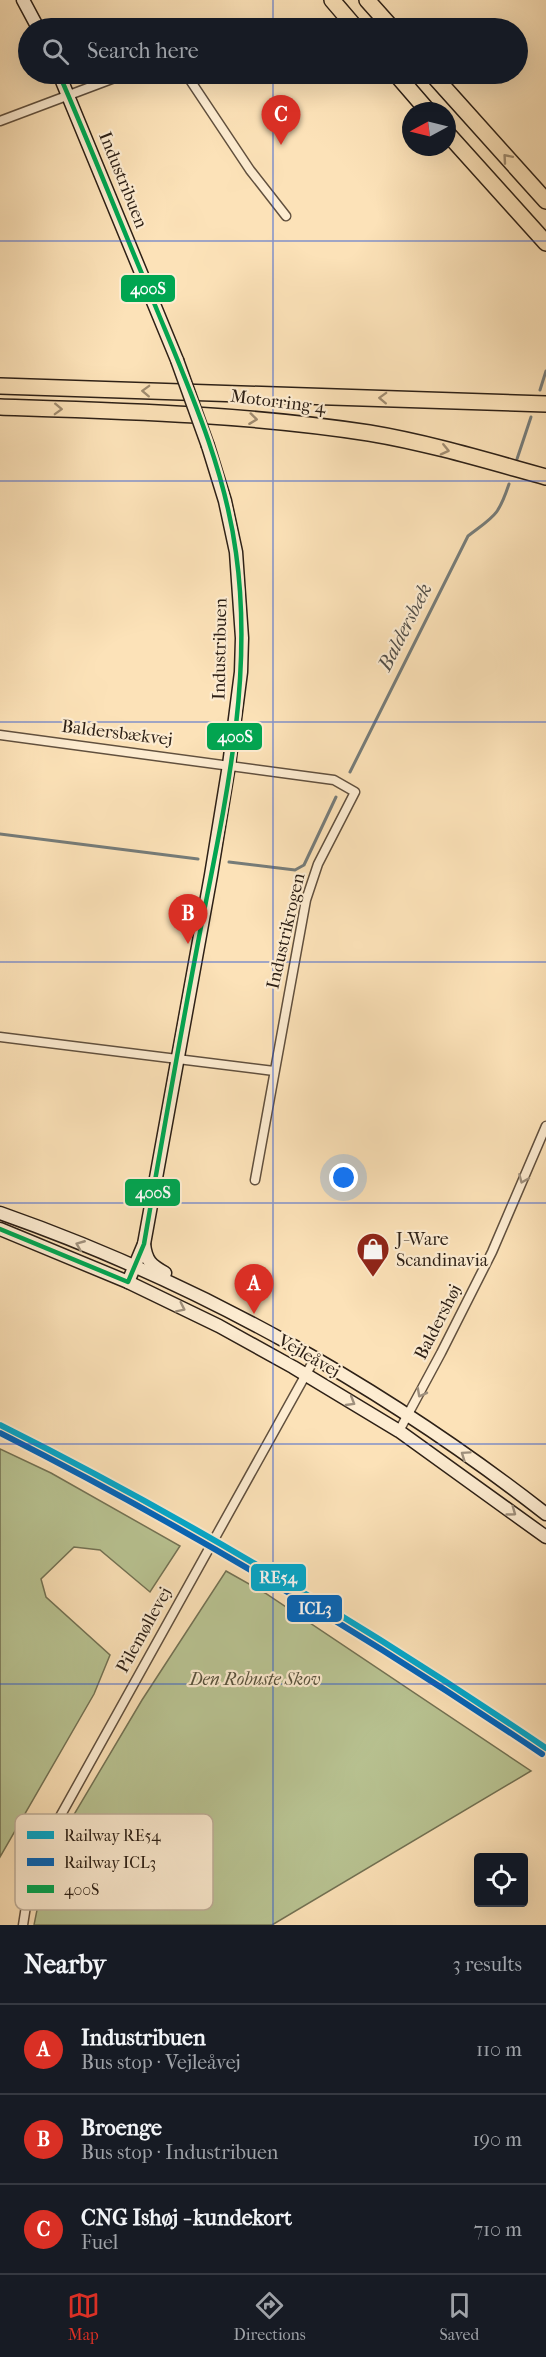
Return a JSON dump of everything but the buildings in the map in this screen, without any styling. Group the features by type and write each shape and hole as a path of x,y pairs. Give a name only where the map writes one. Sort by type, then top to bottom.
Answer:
{"highway":[{"path":"332,0 347,18"},
{"path":"367,0 383,18"},
{"path":"405,84 420,102"},
{"path":"441,84 546,201"},
{"path":"456,143 546,243"},
{"name":"Motorring 4","path":"0,387 546,404"},
{"name":"Motorring 4","path":"0,406 222,415 317,426 392,438 468,455 546,477"}],"street":[{"path":"23,0 33,18"},
{"name":"Industribuen","path":"64,84 177,360 208,446 225,501 236,552 240,595 241,672 229,765 144,1244 128,1282"},
{"path":"0,121 98,84"},
{"path":"193,84 250,170 286,216"},
{"name":"Baldersbækvej","path":"0,735 229,765"},
{"name":"Industrikrogen","path":"229,765 334,780 355,792 318,864 306,900 255,1180"},
{"path":"0,1037 274,1071"},
{"name":"Baldershøj","path":"399,1431 492,1252 546,1126"},
{"name":"Vejleåvej","path":"0,1214 135,1267 225,1309 315,1358 408,1416 510,1486 546,1514"},
{"name":"Vejleåvej","path":"0,1229 128,1282 219,1326 307,1375 399,1431 546,1537"},
{"path":"144,1244 145,1256 151,1265 208,1294 225,1309"},
{"name":"Pilemøllevej","path":"62,1814 315,1358"},
{"name":"Pilemøllevej","path":"23,1925 25,1910"}],"green space":[{"path":"0,1449 51,1473 180,1546 150,1592 100,1550 74,1547 41,1579 46,1597 110,1655 94,1694 25,1814 15,1814 15,1831 0,1857"},
{"name":"Den Robuste Skov","path":"226,1571 265,1593 531,1771 272,1925 34,1925 37,1910 213,1910 213,1814 74,1814 142,1700"}],"waterway":[{"name":"Baldersbæk","path":"540,390 546,371"},
{"name":"Baldersbæk","path":"517,459 531,417"},
{"name":"Baldersbæk","path":"350,772 468,536 498,510 509,484"},
{"name":"Baldersbæk","path":"229,862 295,870 304,865 336,797"},
{"name":"Baldersbæk","path":"0,834 198,859"}],"rail line":[{"name":"RE54","path":"0,1425 141,1499 278,1578 413,1661 546,1748"},
{"name":"ICL3","path":"0,1433 70,1469 276,1585 410,1667 542,1754"}],"transit line":[{"name":"400S","path":"0,1229 128,1282 144,1244 185,1010 227,791 239,696 241,601 236,553 222,486 201,420 176,356 63,84"}],"place":[{"name":"CNG Ishøj - kundekort","path":"281,145"},
{"name":"Broenge","path":"188,944"},
{"name":"J-Ware Scandinavia","path":"373,1278"},
{"name":"Industribuen","path":"254,1314"}]}
